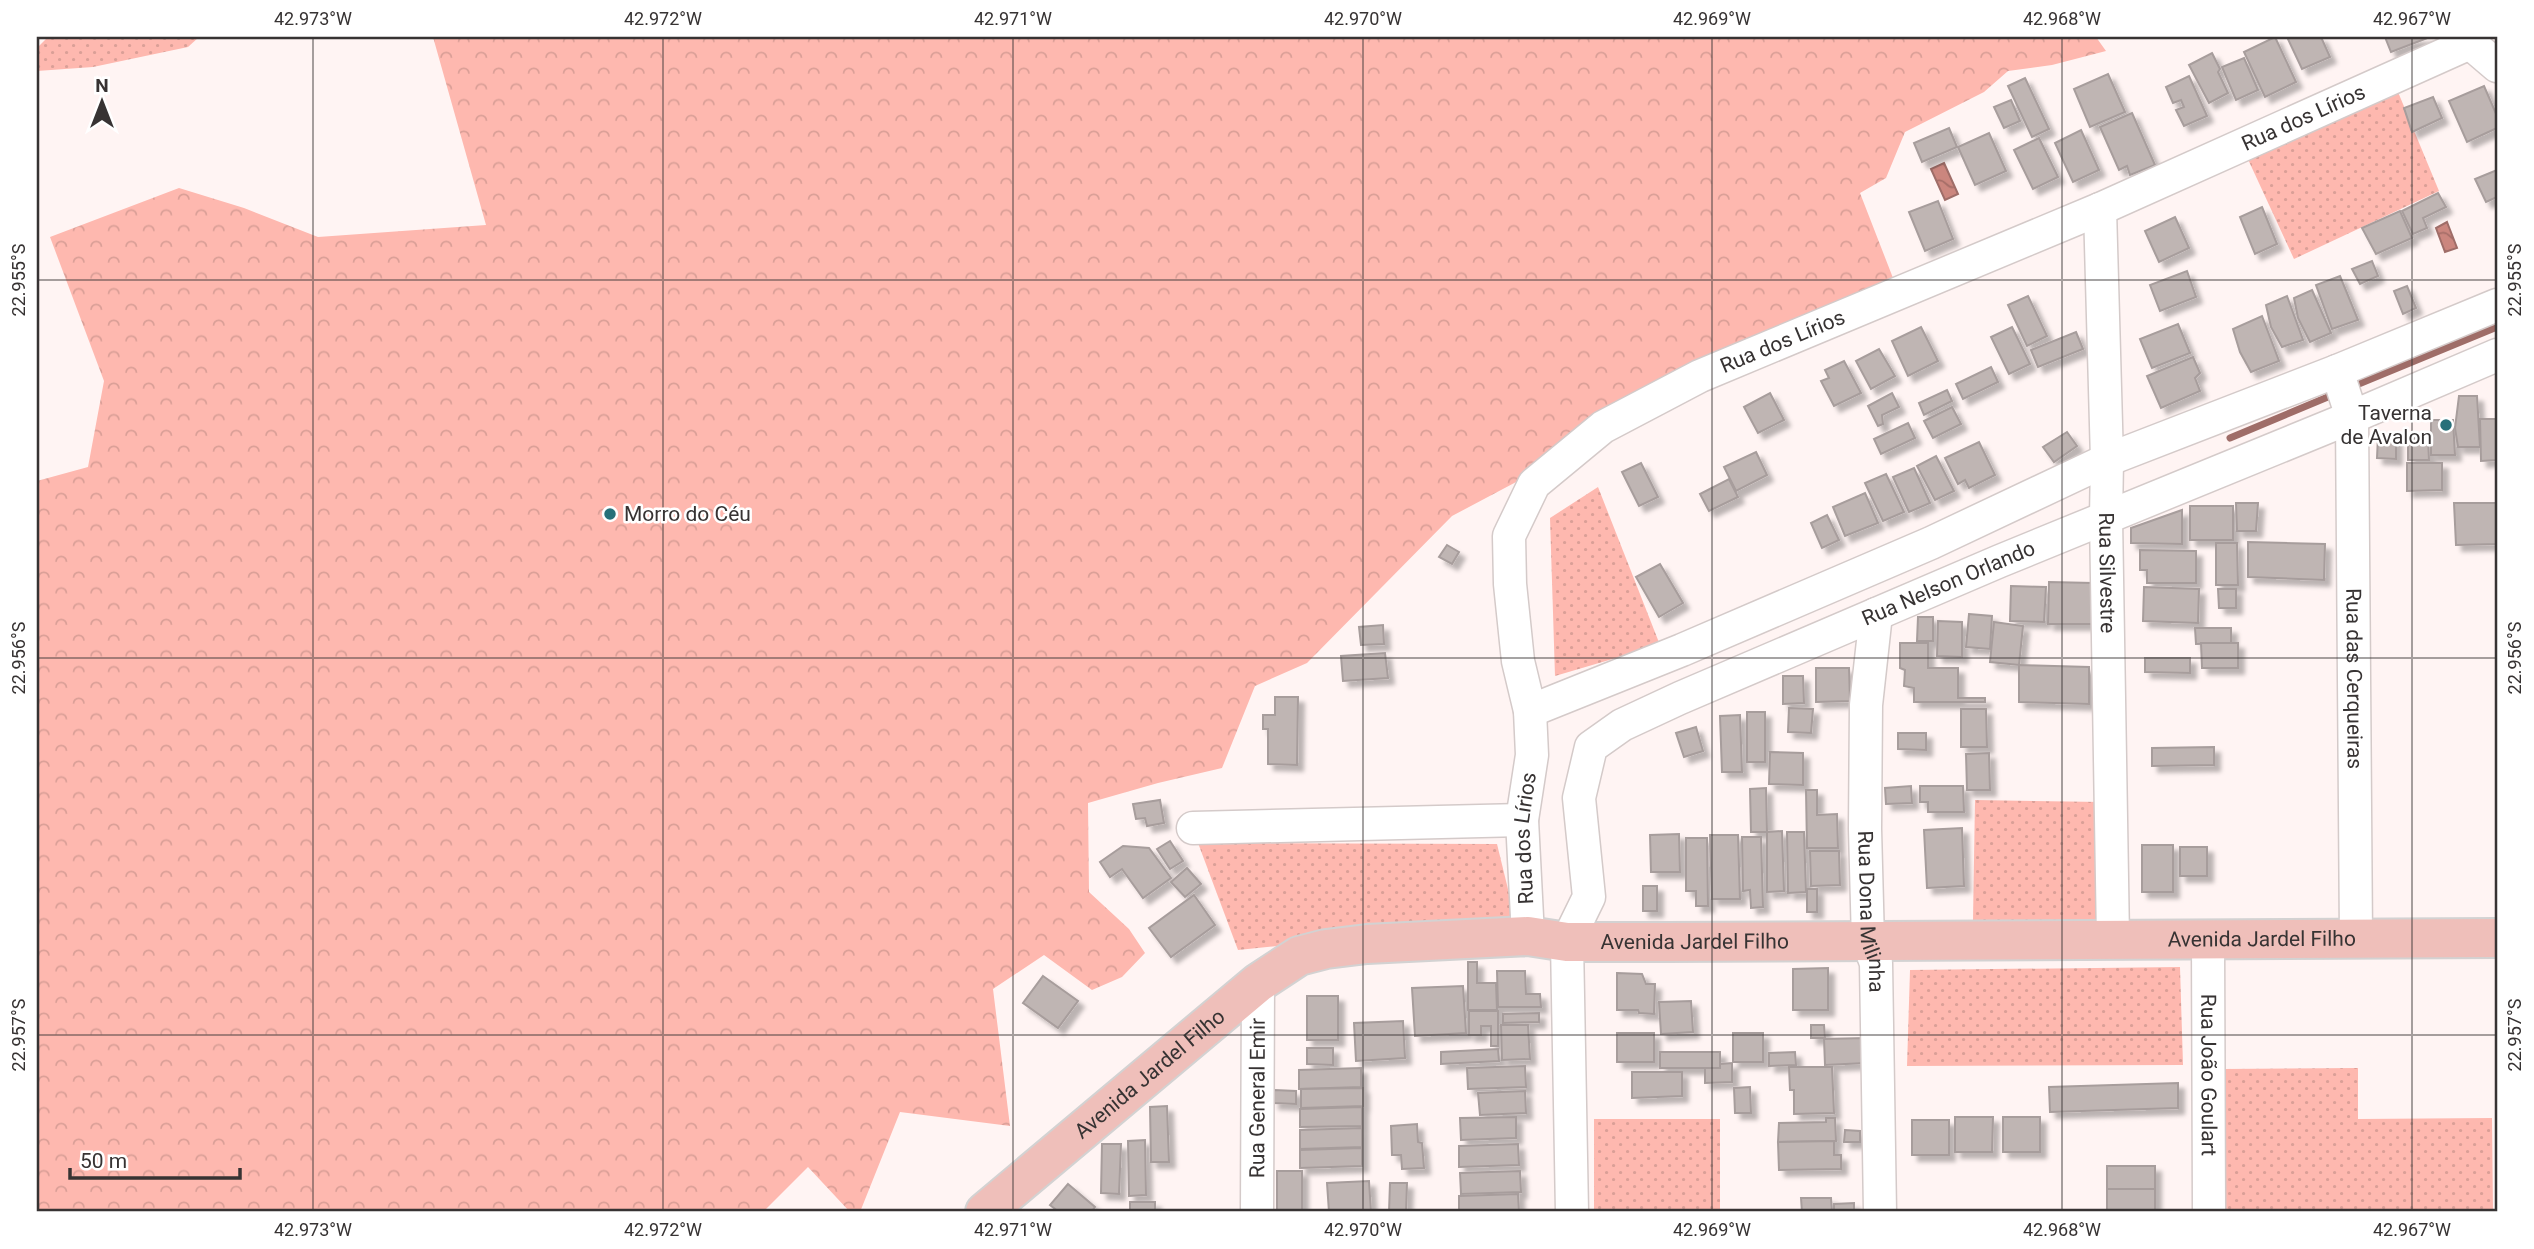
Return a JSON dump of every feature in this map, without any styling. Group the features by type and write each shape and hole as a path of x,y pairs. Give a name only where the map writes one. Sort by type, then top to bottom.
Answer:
{"main road":[{"name":"Avenida Jardel Filho","path":"985,1212 1258,983 1299,956 1326,949 1367,944 1528,936 1567,942 2497,938"}],"street":[{"path":"2471,39 2497,66"},
{"name":"Rua dos Lírios","path":"1528,936 1522,820 1532,755 1530,711 1518,661 1510,584 1509,536 1534,484 1603,427 1700,376 2100,209 2471,39"},
{"name":"Rua Silvestre","path":"2100,209 2108,460 2106,518 2113,939"},
{"name":"Rua Nelson Orlando","path":"1530,711 1682,650 1919,548 2108,460 2497,305"},
{"name":"Rua Nelson Orlando","path":"1567,942 1589,897 1579,798 1591,747 1622,725 1876,614 2497,355"},
{"name":"Rua das Cerqueiras","path":"2337,371 2352,417 2356,938"},
{"name":"Rua Dona Milinha","path":"1876,614 1866,705 1868,942 1875,964 1881,1212"},
{"path":"1193,828 1522,820"},
{"name":"Rua João Goulart","path":"2208,939 2209,1212"},
{"path":"1567,942 1572,1212"},
{"name":"Rua General Emir","path":"1257,1212 1258,983"}],"green space":[{"path":"48,37 199,37 188,47 93,67 37,71 37,48"},
{"path":"433,37 2096,37 2106,51 2052,65 2008,71 1984,92 1905,132 1886,178 1860,193 1893,278 1790,337 1452,516 1307,663 1255,686 1222,768 1088,803 1089,892 1129,929 1145,953 1122,977 1092,990 1044,955 993,989 1010,1126 900,1112 860,1212 850,1212 808,1167 763,1212 37,1212 37,481 88,467 104,381 50,237 179,188 244,208 318,237 486,225"},
{"path":"2398,92 2439,191 2294,259 2246,155"},
{"path":"1598,487 1660,645 1555,676 1550,518"},
{"path":"1975,800 2102,802 2101,922 1973,920"},
{"path":"1198,843 1497,844 1516,922 1238,950"},
{"path":"2180,967 2183,1065 1907,1066 1910,970"},
{"path":"2358,1068 2358,1119 2492,1118 2493,1211 2224,1212 2223,1069"},
{"path":"1594,1119 1720,1119 1720,1212 1594,1212"}],"water":[{"path":"1944,163 1958,194 1945,200 1931,169"},
{"path":"2447,222 2457,248 2445,252 2436,228"}],"building":[{"path":"2275,37 2296,82 2265,97 2244,52"},
{"path":"2287,37 2321,37 2330,57 2302,69"},
{"path":"2385,37 2430,37 2391,52"},
{"path":"2212,53 2228,93 2209,103 2189,65"},
{"path":"2244,58 2258,90 2236,100 2222,67"},
{"path":"2108,74 2125,112 2090,127 2074,89"},
{"path":"2189,76 2207,116 2184,126 2176,110 2184,107 2181,100 2173,103 2166,87"},
{"path":"2025,78 2049,129 2032,137 2008,86"},
{"path":"2484,86 2497,116 2497,128 2467,142 2449,101"},
{"path":"2433,97 2442,118 2412,132 2404,108"},
{"path":"2011,100 2020,121 2004,128 1994,107"},
{"path":"2132,113 2155,165 2130,175 2127,166 2119,170 2100,127"},
{"path":"1949,128 1957,147 1922,162 1914,143"},
{"path":"2081,130 2099,170 2073,182 2055,143"},
{"path":"1989,133 2006,171 1975,185 1958,147"},
{"path":"2039,138 2058,177 2033,189 2014,150"},
{"path":"2497,170 2497,197 2486,202 2475,179"},
{"path":"2438,193 2446,207 2423,218 2427,228 2413,234 2402,211"},
{"path":"1938,201 1953,239 1925,251 1909,212"},
{"path":"2262,207 2277,244 2255,254 2240,217"},
{"path":"2400,211 2412,238 2376,254 2362,228"},
{"path":"2175,217 2189,248 2159,262 2145,231"},
{"path":"2372,261 2378,276 2360,284 2352,269"},
{"path":"2187,271 2196,297 2160,311 2150,285"},
{"path":"2340,276 2358,320 2332,329 2316,285"},
{"path":"2407,286 2416,308 2403,314 2394,291"},
{"path":"2312,290 2331,333 2310,342 2298,318 2294,298"},
{"path":"2028,296 2047,336 2027,346 2008,305"},
{"path":"2287,296 2303,340 2282,347 2271,327 2266,305"},
{"path":"2262,316 2279,361 2251,372 2240,352 2233,329"},
{"path":"2178,324 2190,353 2152,368 2140,339"},
{"path":"1921,327 1938,361 1908,376 1892,341"},
{"path":"2012,327 2030,364 2009,374 1991,337"},
{"path":"2076,332 2083,349 2038,367 2031,350"},
{"path":"1879,349 1895,376 1871,389 1856,361"},
{"path":"2193,357 2200,373 2195,378 2200,391 2161,408 2147,376"},
{"path":"1844,361 1861,393 1834,406 1821,381 1829,378 1825,370"},
{"path":"1991,367 1998,382 1963,399 1956,384"},
{"path":"1947,390 1952,401 1924,415 1919,403"},
{"path":"1770,393 1784,420 1758,433 1744,407"},
{"path":"1892,393 1899,407 1882,415 1883,424 1878,426 1868,406"},
{"path":"2459,396 2477,396 2480,447 2458,447 2455,428"},
{"path":"1952,407 1961,424 1933,438 1924,421"},
{"path":"2480,419 2497,419 2497,460 2481,461"},
{"path":"2431,420 2453,420 2455,455 2431,455"},
{"path":"1908,423 1915,438 1881,454 1874,439"},
{"path":"2067,432 2077,446 2054,462 2043,447"},
{"path":"2378,436 2396,437 2396,459 2377,458"},
{"path":"2408,438 2428,438 2429,460 2408,460"},
{"path":"1979,442 1995,475 1969,488 1965,480 1958,484 1945,458"},
{"path":"1756,452 1767,475 1736,491 1724,467"},
{"path":"1936,456 1954,491 1935,500 1917,466"},
{"path":"1641,463 1658,497 1639,506 1622,472"},
{"path":"2407,463 2442,463 2442,490 2407,491"},
{"path":"1914,468 1930,503 1909,512 1893,477"},
{"path":"1886,474 1904,512 1883,521 1865,483"},
{"path":"1729,479 1738,497 1709,511 1700,494"},
{"path":"1865,493 1878,523 1845,536 1833,507"},
{"path":"2236,503 2258,503 2256,531 2237,531"},
{"path":"2454,503 2497,503 2497,544 2456,545"},
{"path":"2190,506 2233,506 2233,540 2190,540"},
{"path":"2182,510 2182,544 2131,543 2131,528"},
{"path":"1827,515 1839,540 1822,548 1811,523"},
{"path":"2248,542 2325,544 2324,580 2248,577"},
{"path":"2216,543 2237,543 2238,585 2216,585"},
{"path":"1447,545 1459,552 1452,564 1439,557"},
{"path":"2140,550 2196,551 2196,583 2147,583 2147,570 2140,570"},
{"path":"1660,564 1683,603 1659,617 1636,577"},
{"path":"2049,582 2093,583 2092,624 2048,624"},
{"path":"2011,586 2046,587 2044,622 2010,621"},
{"path":"2144,587 2199,589 2198,623 2143,621"},
{"path":"2218,589 2236,589 2236,608 2219,608"},
{"path":"1969,614 1992,616 1990,649 1966,647"},
{"path":"1918,617 1933,617 1933,641 1917,641"},
{"path":"1938,621 1962,622 1962,657 1937,656"},
{"path":"1994,622 2023,626 2019,665 1990,662"},
{"path":"1383,625 1384,644 1361,645 1359,627"},
{"path":"2195,628 2231,628 2231,643 2196,644"},
{"path":"1900,643 1928,643 1928,668 1958,668 1958,698 1985,698 1985,702 1914,702 1914,688 1904,686 1905,670 1900,668"},
{"path":"2201,643 2238,643 2238,668 2202,668"},
{"path":"1385,653 1388,678 1343,681 1341,656"},
{"path":"2145,658 2190,658 2190,673 2145,672"},
{"path":"2019,665 2089,667 2089,704 2019,702"},
{"path":"1816,668 1849,668 1850,701 1816,702"},
{"path":"1783,676 1803,676 1804,703 1783,704"},
{"path":"1275,697 1298,697 1297,765 1268,764 1268,729 1263,729 1263,715 1275,715"},
{"path":"1789,708 1813,709 1811,733 1788,732"},
{"path":"1961,709 1986,709 1987,747 1961,747"},
{"path":"1747,712 1765,712 1765,762 1747,762"},
{"path":"1740,715 1742,772 1722,772 1720,716"},
{"path":"1696,727 1703,751 1684,757 1676,733"},
{"path":"1898,733 1926,733 1926,750 1898,749"},
{"path":"2214,747 2214,765 2152,766 2152,748"},
{"path":"1770,752 1803,753 1803,785 1769,784"},
{"path":"1989,753 1990,790 1967,790 1966,754"},
{"path":"1911,786 1912,803 1886,804 1885,788"},
{"path":"1920,786 1963,786 1964,812 1928,812 1928,802 1920,802"},
{"path":"1766,788 1767,832 1751,832 1750,789"},
{"path":"1806,790 1817,790 1817,815 1837,814 1838,848 1807,848"},
{"path":"1160,800 1164,823 1147,826 1145,818 1136,819 1133,804"},
{"path":"1962,828 1964,886 1927,888 1924,830"},
{"path":"1782,831 1784,891 1767,892 1767,832"},
{"path":"1787,832 1804,832 1806,892 1788,893"},
{"path":"1679,834 1680,872 1651,872 1650,835"},
{"path":"1710,835 1738,835 1740,899 1712,899"},
{"path":"1742,837 1761,837 1763,907 1751,908 1750,890 1743,891"},
{"path":"1686,838 1707,838 1708,906 1696,906 1696,891 1686,891"},
{"path":"1170,841 1183,861 1170,869 1157,849"},
{"path":"2142,845 2173,845 2173,892 2142,892"},
{"path":"1123,846 1149,848 1171,878 1143,898 1122,869 1110,877 1100,862"},
{"path":"2180,847 2207,847 2207,876 2180,876"},
{"path":"1810,851 1839,851 1840,885 1811,886"},
{"path":"1187,868 1201,884 1185,897 1171,882"},
{"path":"1643,886 1657,886 1657,911 1643,911"},
{"path":"1807,889 1817,889 1817,912 1807,912"},
{"path":"1194,895 1215,925 1171,957 1149,928"},
{"path":"1468,962 1477,962 1477,983 1496,983 1497,1010 1468,1010"},
{"path":"1828,968 1828,1010 1793,1010 1793,969"},
{"path":"1497,971 1525,971 1526,994 1540,994 1541,1007 1498,1007"},
{"path":"1617,973 1642,974 1646,984 1655,984 1654,1014 1639,1013 1638,1010 1617,1010"},
{"path":"1043,976 1078,1001 1058,1028 1023,1003"},
{"path":"1463,986 1466,1033 1415,1036 1412,988"},
{"path":"1307,996 1338,996 1338,1040 1307,1040"},
{"path":"1691,1001 1693,1032 1661,1034 1659,1002"},
{"path":"1469,1011 1498,1011 1498,1046 1491,1046 1491,1026 1481,1026 1481,1035 1469,1035"},
{"path":"1539,1013 1539,1022 1503,1023 1503,1014"},
{"path":"1403,1021 1405,1058 1356,1061 1354,1023"},
{"path":"1501,1025 1528,1025 1530,1059 1502,1060"},
{"path":"1811,1025 1824,1025 1825,1038 1811,1038"},
{"path":"1617,1033 1654,1033 1654,1062 1617,1062"},
{"path":"1733,1033 1763,1033 1763,1062 1733,1062"},
{"path":"1865,1038 1866,1063 1825,1065 1824,1039"},
{"path":"1307,1048 1333,1048 1333,1065 1307,1064"},
{"path":"1498,1049 1499,1061 1441,1064 1441,1052"},
{"path":"1660,1052 1720,1052 1720,1068 1660,1068"},
{"path":"1795,1052 1796,1065 1769,1066 1769,1053"},
{"path":"1732,1063 1732,1082 1705,1083 1705,1068 1720,1068 1720,1064"},
{"path":"1525,1066 1526,1087 1468,1089 1467,1068"},
{"path":"1789,1067 1832,1067 1834,1113 1794,1114 1794,1090 1790,1090"},
{"path":"1361,1068 1361,1087 1299,1089 1299,1070"},
{"path":"1632,1072 1682,1072 1682,1096 1632,1098"},
{"path":"2178,1083 2178,1108 2050,1112 2049,1087"},
{"path":"1750,1087 1751,1113 1735,1113 1734,1088"},
{"path":"1363,1088 1363,1106 1301,1108 1301,1089"},
{"path":"1274,1090 1296,1091 1296,1104 1273,1103"},
{"path":"1525,1091 1526,1113 1480,1115 1478,1093"},
{"path":"1167,1106 1169,1162 1151,1162 1150,1107"},
{"path":"1362,1107 1362,1126 1300,1127 1300,1109"},
{"path":"1516,1117 1516,1138 1461,1140 1460,1118"},
{"path":"1955,1117 1993,1117 1992,1152 1955,1152"},
{"path":"2003,1117 2040,1117 2040,1152 2003,1152"},
{"path":"1826,1118 1835,1118 1836,1141 1778,1142 1779,1123 1826,1122"},
{"path":"1912,1120 1949,1120 1949,1155 1912,1155"},
{"path":"1417,1124 1424,1168 1402,1169 1401,1155 1392,1155 1391,1126"},
{"path":"1362,1128 1362,1147 1300,1149 1300,1130"},
{"path":"1845,1130 1860,1131 1860,1142 1844,1142"},
{"path":"1145,1140 1146,1195 1129,1196 1128,1141"},
{"path":"1834,1141 1834,1155 1841,1155 1841,1169 1779,1170 1778,1142"},
{"path":"1102,1144 1121,1144 1119,1194 1101,1193"},
{"path":"1518,1144 1519,1165 1459,1167 1459,1146"},
{"path":"1362,1148 1362,1166 1300,1168 1300,1150"},
{"path":"2107,1166 2155,1166 2155,1189 2107,1189"},
{"path":"1277,1171 1302,1171 1302,1212 1277,1212"},
{"path":"1520,1171 1521,1192 1461,1194 1460,1173"},
{"path":"1369,1181 1371,1212 1329,1212 1327,1183"},
{"path":"1390,1183 1407,1183 1406,1212 1389,1212"},
{"path":"1068,1184 1095,1207 1091,1212 1059,1212 1050,1205"},
{"path":"2107,1189 2155,1189 2155,1212 2107,1212"},
{"path":"1518,1194 1519,1212 1459,1212 1459,1196"},
{"path":"1801,1198 1831,1198 1832,1212 1802,1212"},
{"path":"1130,1202 1155,1202 1155,1210 1168,1212 1130,1212"},
{"path":"1854,1203 1854,1212 1834,1212 1834,1204"}],"waterway":[{"path":"2349,388 2497,327"},
{"path":"2230,438 2335,394"}],"place":[{"name":"Taverna de Avalon","path":"2446,425"},
{"name":"Morro do Céu","path":"610,514"}]}
